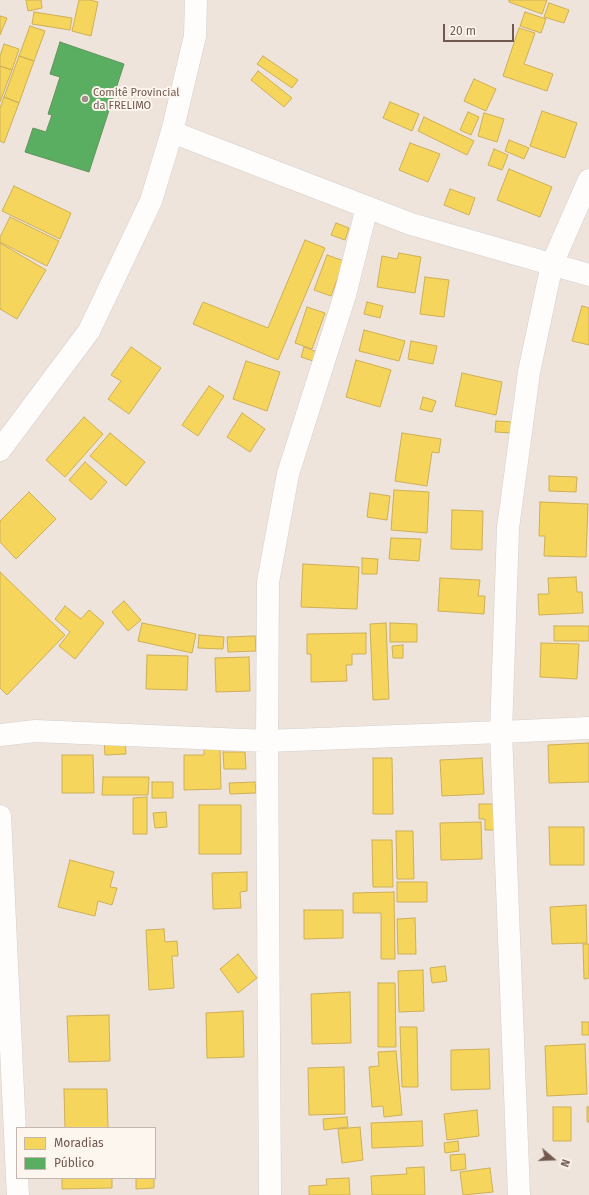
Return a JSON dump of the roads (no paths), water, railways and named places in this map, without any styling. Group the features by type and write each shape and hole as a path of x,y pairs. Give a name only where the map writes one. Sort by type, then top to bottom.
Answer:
{"street":[{"path":"0,450 89,331 151,201 172,132 195,36 196,0"},
{"path":"172,132 411,224 589,275"},
{"path":"519,1195 501,732 508,528 529,372 552,264 589,180"},
{"path":"270,1195 267,741 268,582 288,474 345,295 367,207"},
{"path":"0,735 35,731 267,741 589,728"},
{"path":"0,816 7,1112 16,1170"},
{"path":"17,1179 18,1195"}],"place":[{"name":"Comitê Provincial da FRELIMO","path":"85,99"}]}
